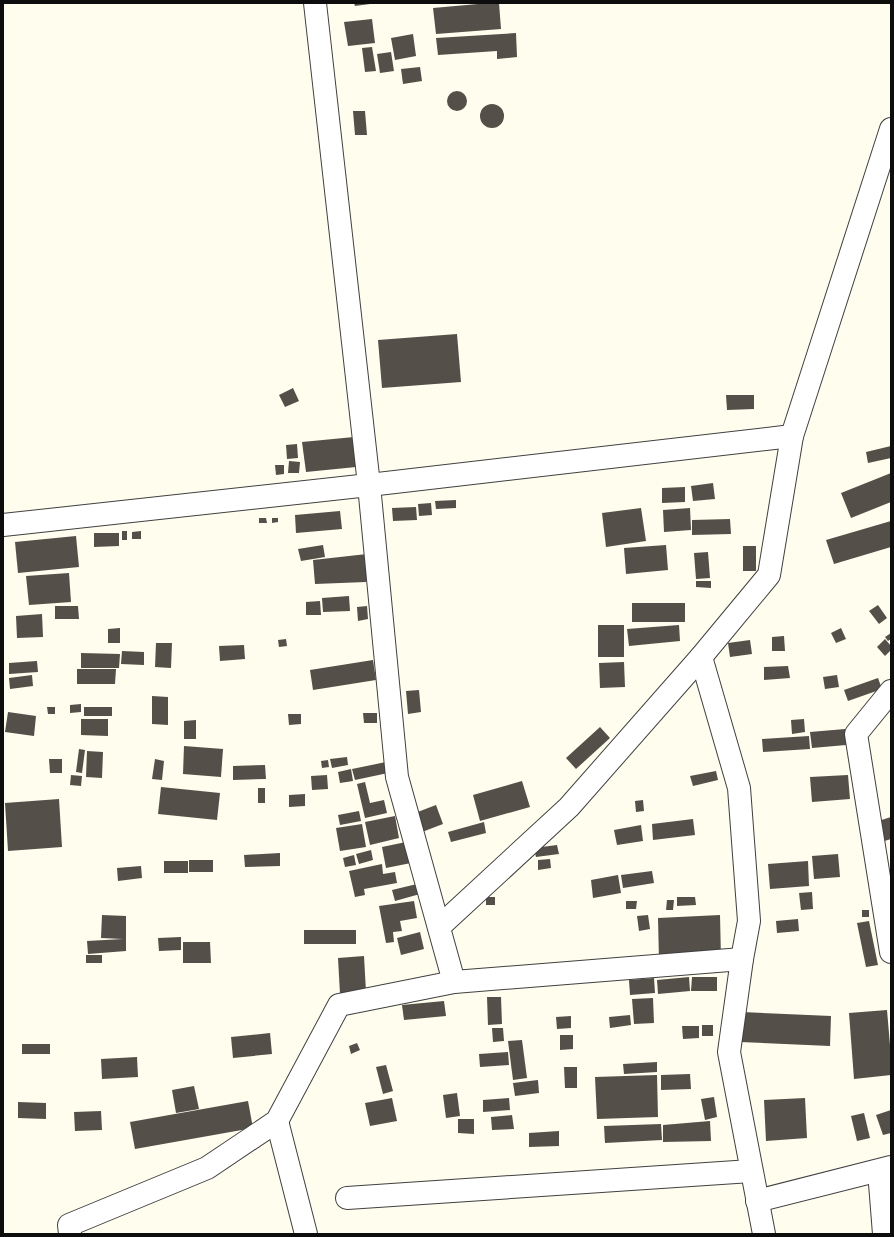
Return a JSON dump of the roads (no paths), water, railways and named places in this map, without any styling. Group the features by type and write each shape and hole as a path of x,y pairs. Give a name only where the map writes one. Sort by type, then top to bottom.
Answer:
{"street":[{"path":"315,3 369,485 397,776 454,982"},
{"path":"439,927 568,806 701,657 769,575 792,436 891,129"},
{"path":"3,525 369,485 792,436"},
{"path":"701,657 739,788 749,920 742,958 729,1052 764,1234"},
{"path":"891,691 856,734 891,952"},
{"path":"65,1231 207,1168 277,1121 339,1005 454,982 742,958"},
{"path":"277,1121 306,1234"},
{"path":"757,1201 885,1169 884,1234"},
{"path":"347,1198 751,1171"}]}
